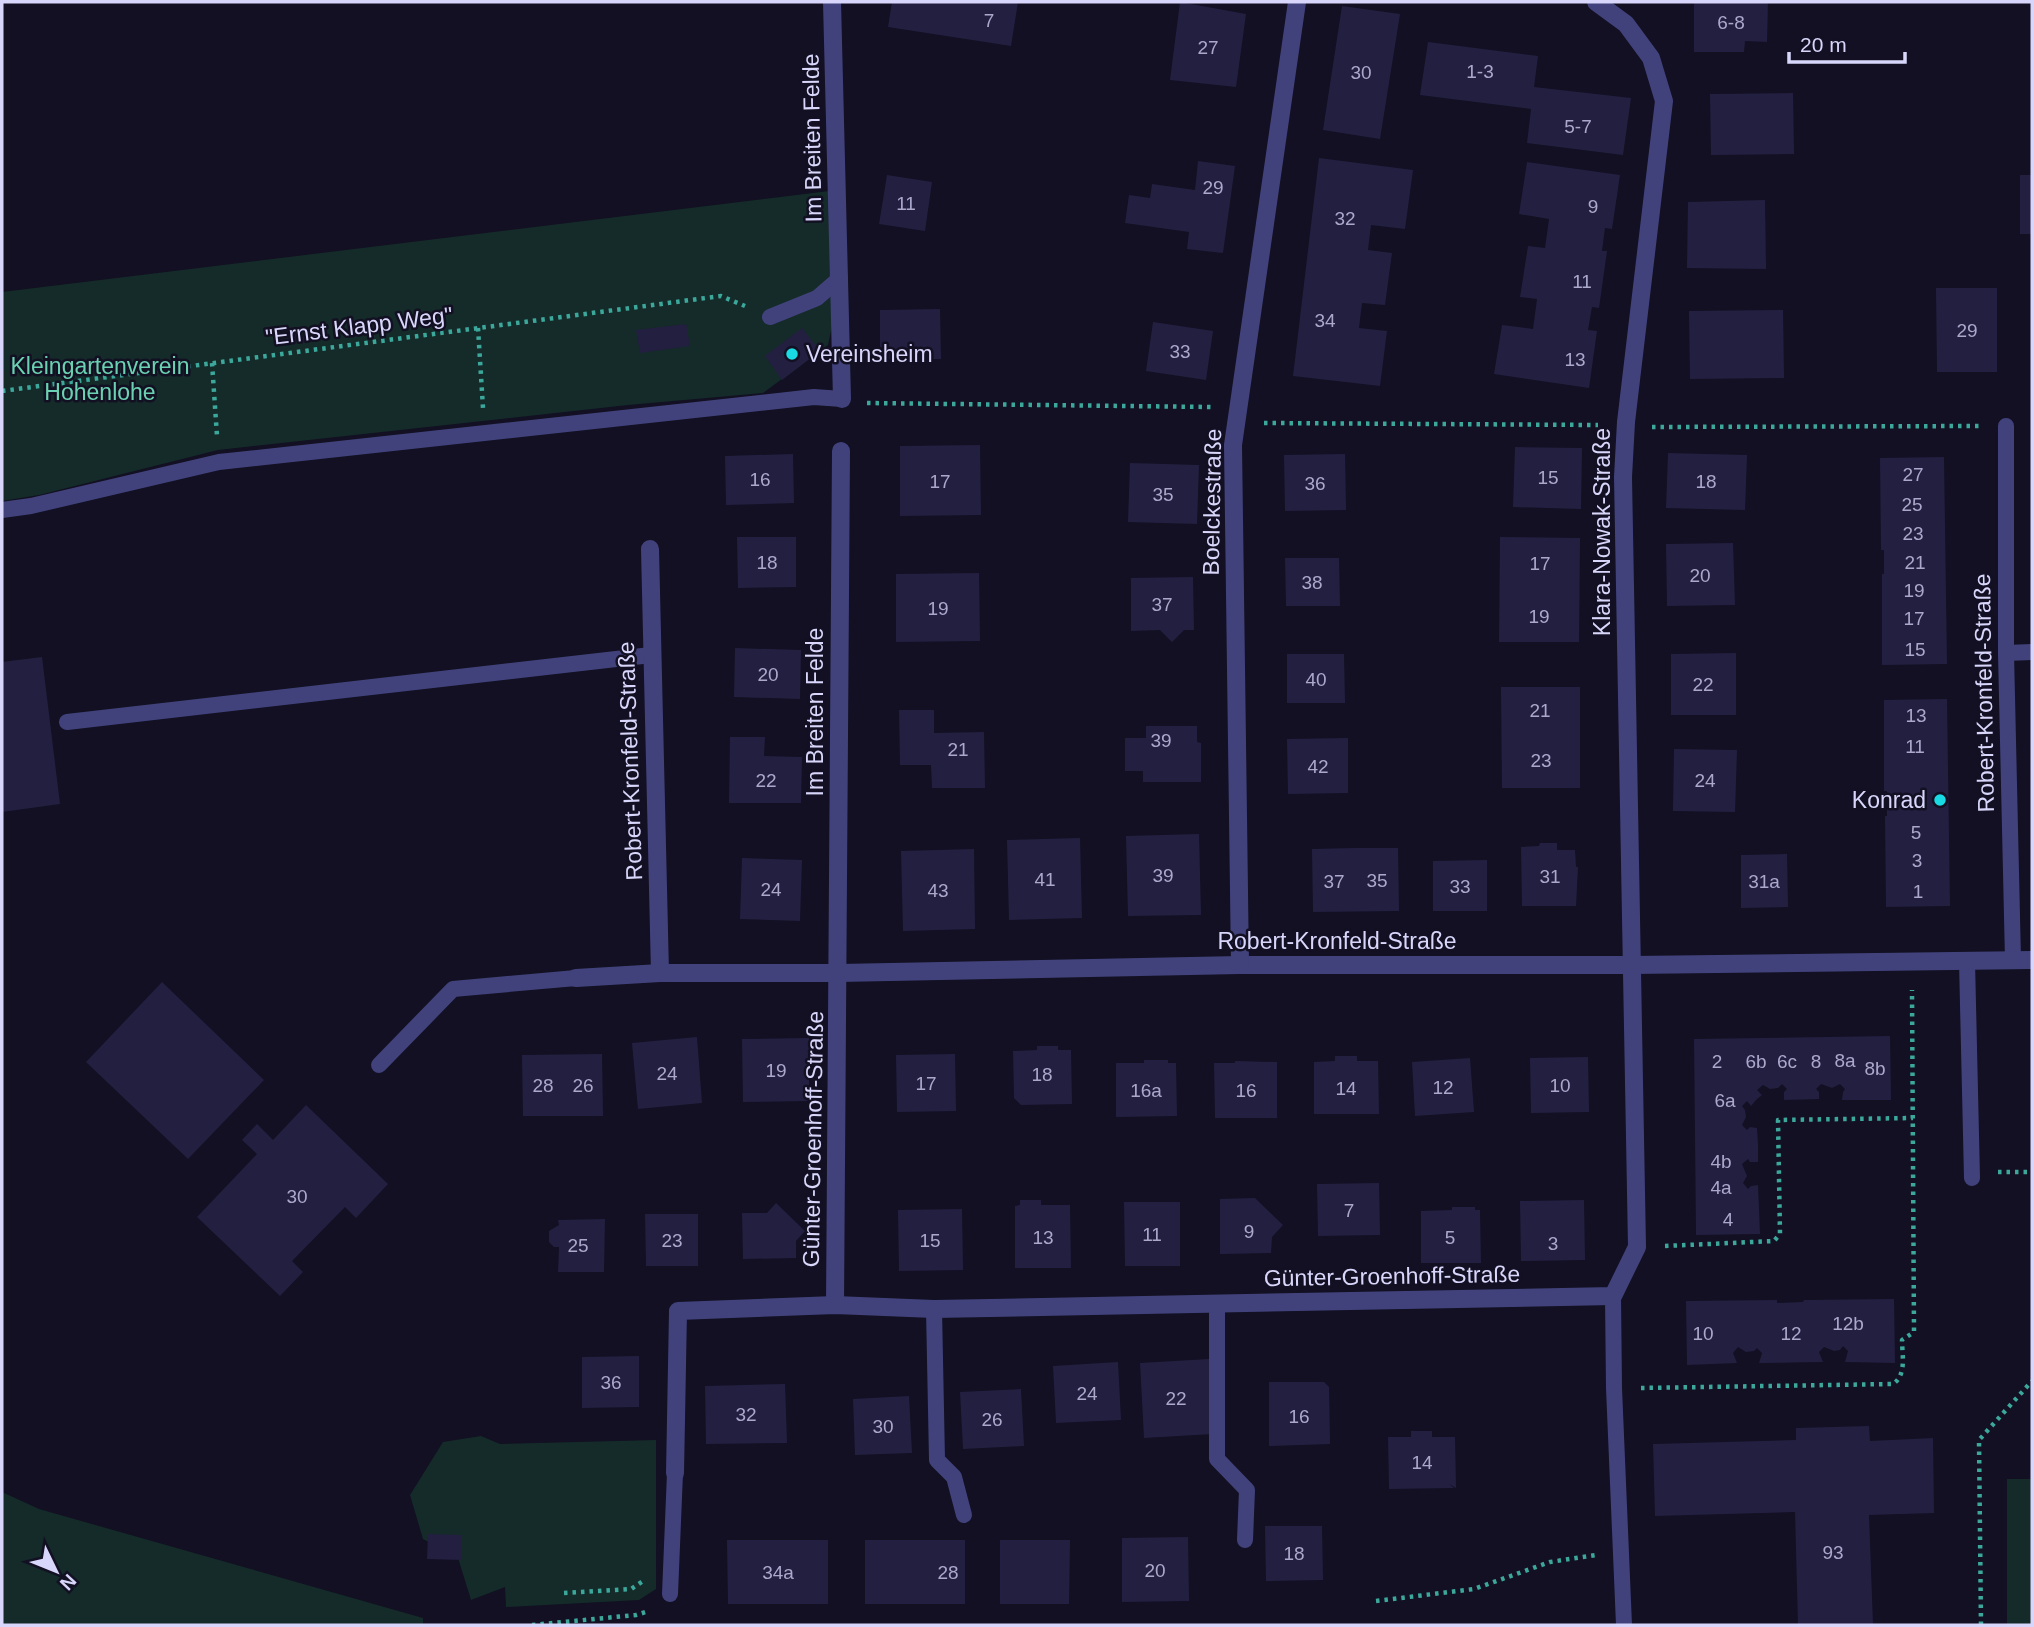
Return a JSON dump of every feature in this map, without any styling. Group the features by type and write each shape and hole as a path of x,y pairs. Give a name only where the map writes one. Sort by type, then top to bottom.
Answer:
{"street":[{"name":"Im Breiten Felde","path":"832,2 842,400"},
{"name":"Boelckestraße","path":"1240,965 1233,445 1297,2"},
{"path":"1292,33 1309,2"},
{"name":"Klara-Nowak-Straße","path":"1596,2 1626,24 1651,58 1664,101 1626,422 1623,477 1632,965"},
{"name":"Im Breiten Felde","path":"839,973 841,452"},
{"name":"Robert-Kronfeld-Straße","path":"650,549 660,973"},
{"name":"Robert-Kronfeld-Straße","path":"576,978 660,973 839,973 1240,965 1632,965 2032,960"},
{"path":"1613,1296 1637,1247 1632,965"},
{"name":"Günter-Groenhoff-Straße","path":"835,1305 839,973"},
{"name":"Günter-Groenhoff-Straße","path":"675,1473 678,1311 835,1305 934,1309 1613,1296"}],"lane":[{"path":"770,317 817,298 840,278"},
{"path":"2,510 31,506 219,462 814,397 842,400"},
{"name":"Robert-Kronfeld-Straße","path":"2006,426 2006,653 2013,960"},
{"path":"2006,653 2032,652"},
{"path":"67,722 651,655"},
{"path":"1967,961 1972,1178"},
{"path":"379,1065 453,989 576,978"},
{"path":"1613,1296 1624,1625"},
{"path":"1217,1304 1217,1460 1247,1490 1245,1540"},
{"path":"934,1309 936,1460 954,1477 964,1515"},
{"path":"670,1594 675,1473"}],"path":[{"name":"\"Ernst Klapp Weg\"","path":"2,391 721,296"},
{"path":"478,328 484,433"},
{"path":"212,363 219,462"},
{"path":"842,400 866,403 1225,408 1239,406"},
{"path":"1614,1388 1893,1384 1900,1380 1902,1339 1914,1332 1912,961"},
{"path":"1637,1247 1774,1241 1780,1234 1778,1120 1913,1118"},
{"path":"1981,1625 1979,1440 2032,1381"},
{"path":"1376,1601 1474,1589 1550,1562 1621,1551"},
{"path":"564,1593 631,1589 643,1583 647,1572"},
{"path":"532,1625 636,1615 663,1607 670,1594"}],"green space":[{"name":"Kleingartenverein Hohenlohe","path":"829,191 833,322 828,345 763,393 628,405 218,450 39,495 2,501 2,292"},
{"path":"481,1436 500,1444 656,1440 656,1589 639,1600 506,1607 505,1587 471,1600 458,1558 423,1539 410,1495 443,1442"},
{"path":"2007,1479 2032,1479 2032,1625 2007,1625"},
{"path":"2,1492 39,1509 423,1618 423,1625 2,1625"}],"building":[{"path":"892,2 1018,2 1011,46 888,27"},
{"path":"1180,2 1246,14 1236,87 1170,80"},
{"path":"1694,2 1768,2 1767,42 1745,41 1744,52 1694,52"},
{"path":"1342,6 1400,14 1380,139 1323,130"},
{"path":"1428,42 1538,56 1534,87 1631,98 1623,155 1527,143 1531,109 1420,95"},
{"path":"1793,93 1794,154 1711,155 1710,94"},
{"path":"1319,158 1413,170 1405,229 1371,225 1368,250 1392,253 1385,305 1362,303 1359,328 1387,331 1380,386 1293,376"},
{"path":"1198,161 1235,166 1223,253 1187,249 1189,232 1125,223 1129,195 1150,198 1152,184 1195,190"},
{"path":"1527,162 1620,175 1612,229 1605,228 1602,251 1607,251 1599,308 1592,307 1588,330 1597,331 1589,388 1494,374 1502,325 1533,329 1537,299 1520,297 1528,246 1545,248 1549,219 1519,214"},
{"path":"887,175 932,182 925,231 879,224"},
{"path":"2020,175 2032,175 2032,234 2020,234"},
{"path":"1765,200 1766,269 1687,268 1688,202"},
{"path":"1936,288 1997,288 1997,372 1937,372"},
{"path":"940,309 941,359 880,359 880,310"},
{"path":"1783,310 1784,378 1690,379 1689,311"},
{"path":"1153,322 1213,331 1206,380 1146,371"},
{"path":"686,324 690,346 640,353 636,330"},
{"name":"Vereinsheim","path":"802,328 820,351 782,380 765,356"},
{"path":"980,445 981,515 900,516 900,446"},
{"path":"1515,447 1582,448 1581,509 1513,507"},
{"path":"1668,453 1747,455 1745,510 1666,508"},
{"path":"793,454 794,503 726,505 725,456"},
{"path":"1345,454 1346,510 1285,511 1284,455"},
{"path":"1944,457 1947,664 1882,665 1884,550 1881,550 1880,458"},
{"path":"1130,463 1199,465 1197,524 1128,522"},
{"path":"737,537 796,537 796,587 738,588"},
{"path":"1500,537 1580,538 1579,642 1499,642"},
{"path":"1733,543 1735,605 1667,606 1666,544"},
{"path":"1285,558 1339,558 1340,606 1286,606"},
{"path":"979,573 980,641 896,642 896,574"},
{"path":"1193,577 1194,630 1184,630 1172,642 1160,630 1131,631 1131,578"},
{"path":"735,648 801,650 800,699 734,697"},
{"path":"1736,653 1736,715 1671,715 1671,654"},
{"path":"1287,654 1344,654 1345,703 1287,703"},
{"path":"42,657 60,804 2,812 2,662"},
{"path":"1501,687 1580,687 1580,788 1502,788"},
{"path":"1947,699 1950,906 1886,907 1887,791 1884,791 1884,700"},
{"path":"899,710 934,710 934,733 984,732 985,788 932,788 931,765 900,765"},
{"path":"1146,726 1197,726 1197,742 1201,743 1201,782 1143,782 1143,771 1125,771 1125,738 1146,738"},
{"path":"730,737 765,737 764,756 802,757 801,803 729,803"},
{"path":"1348,738 1348,793 1288,794 1287,739"},
{"path":"1674,749 1737,750 1735,812 1673,811"},
{"path":"1199,834 1201,915 1128,916 1126,836"},
{"path":"1080,838 1082,918 1009,920 1007,840"},
{"path":"1540,843 1557,843 1557,850 1575,850 1578,867 1576,906 1522,906 1521,847 1539,846"},
{"path":"1398,848 1399,911 1313,912 1312,849"},
{"path":"974,849 975,929 903,931 901,851"},
{"path":"1787,854 1788,907 1741,908 1741,855"},
{"path":"742,858 802,860 800,921 740,919"},
{"path":"1487,860 1487,911 1433,911 1433,861"},
{"path":"162,982 264,1080 188,1159 86,1062"},
{"path":"1890,1036 1891,1100 1842,1100 1845,1089 1840,1084 1832,1088 1821,1084 1816,1089 1819,1099 1784,1100 1784,1092 1787,1089 1782,1084 1778,1088 1770,1089 1763,1085 1757,1090 1762,1095 1751,1106 1747,1101 1742,1106 1746,1117 1742,1125 1747,1130 1750,1127 1757,1128 1758,1162 1750,1162 1748,1159 1742,1164 1747,1176 1743,1183 1748,1189 1758,1185 1760,1234 1696,1235 1694,1039"},
{"path":"697,1037 702,1103 638,1109 632,1043"},
{"path":"809,1038 809,1101 743,1102 742,1039"},
{"path":"1037,1046 1058,1046 1058,1050 1071,1050 1072,1104 1021,1105 1014,1098 1013,1051 1037,1050"},
{"path":"602,1054 603,1116 523,1116 522,1055"},
{"path":"955,1054 956,1111 897,1112 896,1055"},
{"path":"1335,1056 1357,1056 1357,1061 1378,1061 1379,1114 1314,1114 1314,1062 1335,1061"},
{"path":"1588,1057 1589,1112 1531,1113 1530,1058"},
{"path":"1470,1058 1474,1112 1415,1116 1412,1062"},
{"path":"1144,1060 1168,1060 1168,1063 1176,1063 1177,1116 1116,1117 1116,1063 1144,1063"},
{"path":"1277,1062 1277,1118 1215,1118 1214,1063"},
{"path":"306,1105 388,1184 356,1218 345,1207 292,1261 303,1272 280,1296 197,1217 257,1154 242,1140 257,1124 273,1140"},
{"path":"1379,1183 1380,1235 1318,1236 1317,1184"},
{"path":"1255,1198 1283,1225 1272,1237 1271,1253 1220,1254 1220,1199"},
{"path":"1020,1200 1041,1200 1041,1205 1070,1205 1071,1268 1015,1268 1015,1206 1020,1205"},
{"path":"1584,1200 1585,1260 1521,1261 1520,1201"},
{"path":"1124,1202 1180,1202 1180,1266 1125,1266"},
{"path":"776,1203 805,1231 796,1241 796,1258 743,1259 742,1213 767,1213"},
{"path":"1452,1207 1475,1207 1475,1210 1480,1210 1481,1263 1421,1263 1421,1211 1452,1210"},
{"path":"962,1209 963,1270 899,1271 898,1210"},
{"path":"645,1214 698,1214 698,1266 646,1266"},
{"path":"605,1219 604,1272 558,1272 559,1247 554,1247 549,1242 549,1231 559,1225 558,1220"},
{"path":"1894,1299 1895,1363 1845,1362 1848,1351 1843,1346 1834,1351 1824,1347 1819,1352 1823,1362 1759,1363 1762,1353 1757,1348 1746,1352 1738,1347 1733,1353 1737,1363 1687,1365 1686,1301 1777,1300 1777,1303"},
{"path":"639,1356 639,1407 582,1408 582,1357"},
{"path":"1209,1359 1213,1434 1144,1438 1140,1363"},
{"path":"1118,1362 1121,1420 1056,1423 1053,1366"},
{"path":"1269,1382 1324,1382 1329,1387 1330,1444 1269,1446"},
{"path":"785,1384 787,1443 706,1444 705,1386"},
{"path":"1021,1389 1024,1446 963,1449 960,1392"},
{"path":"909,1396 912,1453 855,1455 853,1399"},
{"path":"1869,1426 1870,1441 1933,1438 1934,1513 1869,1515 1873,1625 1798,1625 1795,1512 1655,1516 1653,1444 1796,1440 1796,1428"},
{"path":"1411,1431 1432,1431 1432,1437 1455,1437 1456,1488 1449,1484 1454,1488 1389,1489 1388,1437 1411,1437"},
{"path":"1265,1526 1322,1526 1323,1580 1266,1581"},
{"path":"428,1534 462,1535 462,1560 427,1559"},
{"path":"1188,1537 1189,1601 1122,1602 1122,1538"},
{"path":"727,1540 828,1540 828,1604 728,1604"},
{"path":"865,1540 965,1540 965,1604 865,1604"},
{"path":"1000,1540 1070,1540 1069,1604 1000,1604"}],"place":[{"name":"Vereinsheim","path":"792,354"},
{"name":"Konrad","path":"1940,800"}]}
